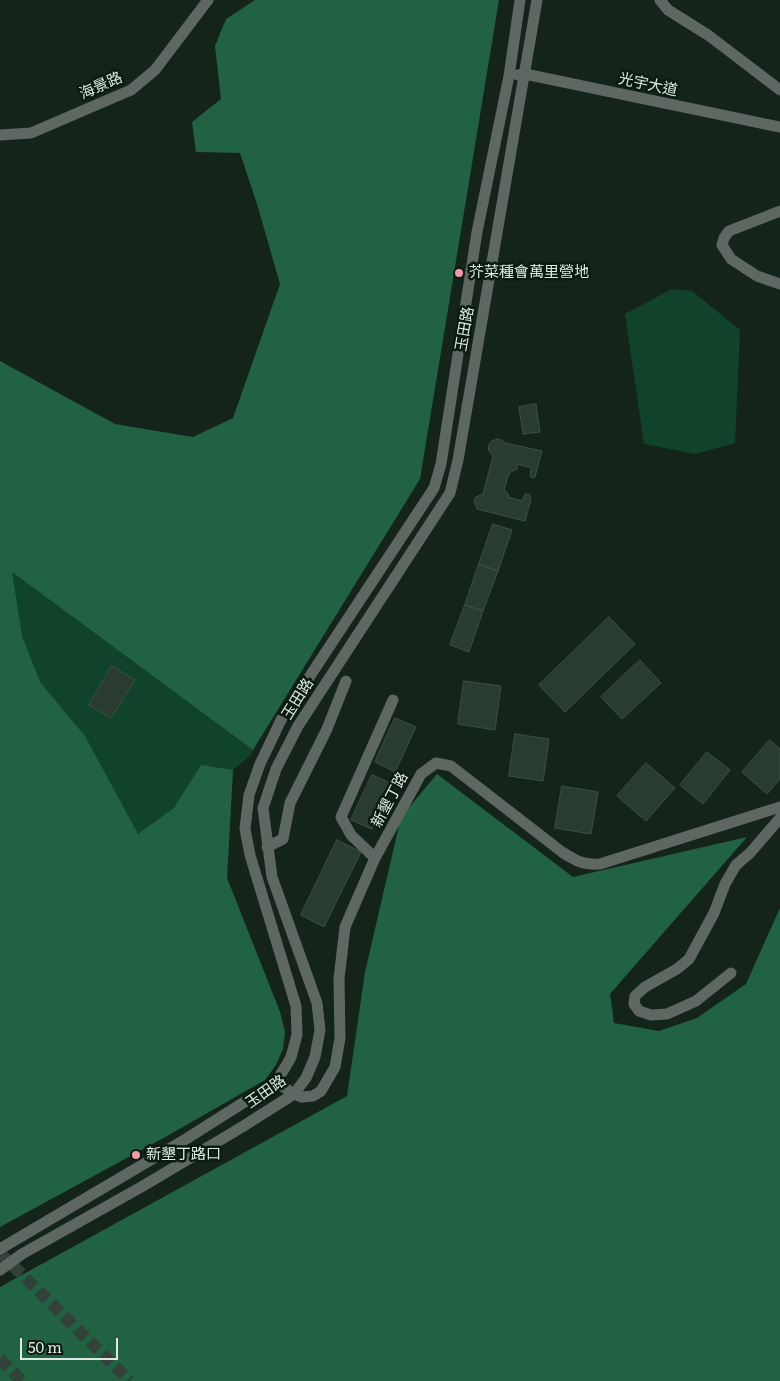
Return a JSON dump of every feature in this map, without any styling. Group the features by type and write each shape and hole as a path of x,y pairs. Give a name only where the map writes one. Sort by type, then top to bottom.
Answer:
{"street":[{"name":"海景路","path":"0,135 31,133 131,90 156,70 208,0"},
{"name":"玉田路","path":"0,1250 178,1144 276,1082 291,1057 297,1035 296,1006 250,855 245,829 249,795 260,764 280,720 434,488 442,464 477,232 509,76 520,0"},
{"name":"玉田路","path":"0,1270 22,1254 143,1186 294,1094 306,1078 315,1057 320,1030 317,1003 272,877 263,808 276,769 298,726 450,493 458,460 537,0"},
{"path":"660,0 668,10 708,35 780,90"},
{"name":"光宇大道","path":"509,76 525,74 780,127"},
{"path":"780,211 730,231 724,238 722,245 731,259 757,276 780,284"},
{"path":"267,847 283,839 290,803 326,729 346,681"},
{"path":"376,858 352,835 341,817 393,700"},
{"name":"新墾丁路","path":"294,1094 302,1097 312,1096 321,1090 335,1067 340,1038 339,979 345,927 376,858 421,774 436,763 451,766 562,852 575,861 588,864 600,864 780,807"},
{"path":"731,973 696,1001 667,1014 651,1015 639,1012 634,1004 635,996 645,987 677,970 689,959 714,913 725,884 736,866 750,853 780,818"},
{"path":"276,1082 294,1094"}],"green space":[{"path":"255,0 499,0 420,479 253,750 12,572 22,636 40,682 85,736 138,834 174,808 201,765 233,770 227,878 280,1012 285,1032 283,1049 276,1065 265,1080 169,1135 0,1227 0,361 115,424 193,437 233,418 280,284 240,153 196,152 192,122 221,99 215,46 226,19"},
{"path":"672,289 692,291 740,330 735,443 696,454 644,444 625,314"},
{"path":"0,570 12,572 253,750 249,757 233,770 227,878 280,1012 285,1032 283,1049 108,913"},
{"path":"437,774 573,877 747,837 610,994 614,1023 659,1031 697,1018 746,984 780,908 780,1381 0,1381 0,1287 347,1096 365,972 401,817"}],"building":[{"path":"536,404 540,432 523,434 519,407"},
{"path":"499,439 505,443 542,451 535,477 532,478 530,476 531,468 517,464 517,469 509,473 504,490 509,495 508,497 522,501 525,494 530,496 531,499 525,521 477,509 474,501 476,497 483,494 493,456 488,446 492,441"},
{"path":"493,524 512,530 498,571 479,564"},
{"path":"479,564 498,571 483,611 465,605"},
{"path":"465,605 483,611 469,652 450,645"},
{"path":"609,617 635,644 565,712 539,685"},
{"path":"640,660 661,683 622,719 601,697"},
{"path":"112,666 135,680 111,718 89,705"},
{"path":"464,681 501,686 495,730 458,724"},
{"path":"395,718 416,727 395,772 375,762"},
{"path":"515,734 549,739 543,781 509,776"},
{"path":"770,740 780,749 780,779 767,794 742,772"},
{"path":"707,752 730,770 703,804 680,785"},
{"path":"646,763 675,788 646,821 617,796"},
{"path":"372,775 393,784 372,829 351,820"},
{"path":"562,786 598,792 591,834 555,828"},
{"path":"337,840 361,852 324,927 301,915"}],"tunnel":[{"path":"0,1253 130,1381"},
{"path":"0,1359 22,1381"}],"place":[{"name":"芥菜種會萬里營地","path":"459,273"},
{"name":"新墾丁路口","path":"136,1155"}]}
